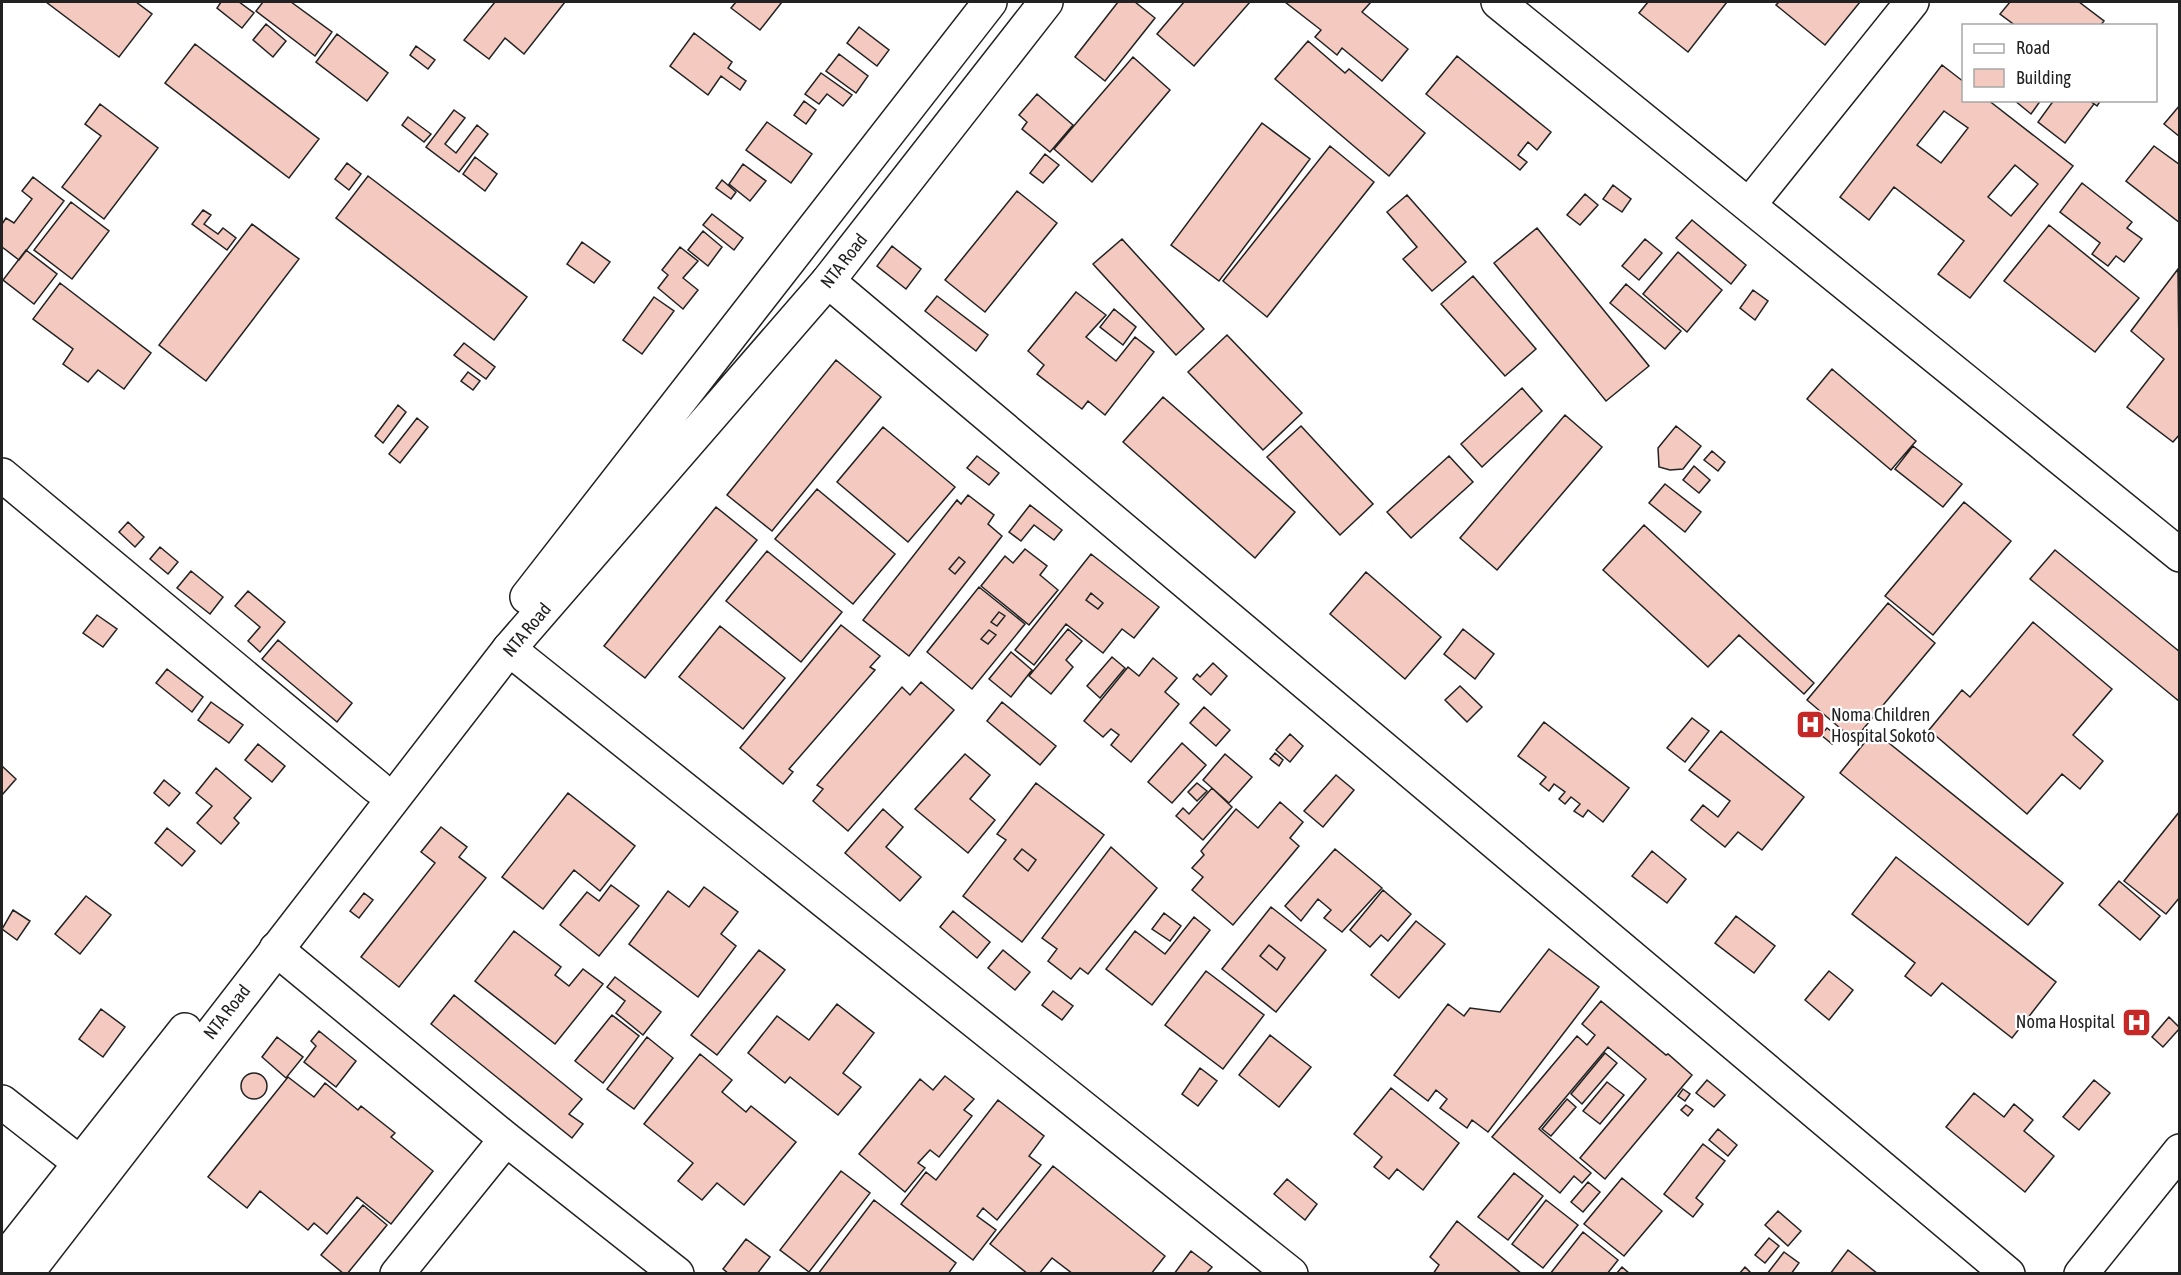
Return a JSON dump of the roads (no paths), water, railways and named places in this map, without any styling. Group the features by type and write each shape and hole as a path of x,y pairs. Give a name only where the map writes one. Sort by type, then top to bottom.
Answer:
{"street":[{"name":"NTA Road","path":"2,1262 612,489 990,2"},
{"name":"NTA Road","path":"26,1274 509,650 828,281 1046,2"},
{"path":"1498,2 2180,555"},
{"path":"1749,205 1912,2"},
{"path":"828,281 2008,1274"},
{"path":"2,476 377,787"},
{"path":"509,650 1292,1274"},
{"path":"276,949 506,1139 677,1274"},
{"path":"2,1102 80,1163"},
{"path":"397,1274 506,1139"},
{"path":"2080,1274 2180,1151"}],"place":[{"name":"Noma Children Hospital Sokoto","path":"1810,725"},
{"name":"Noma Hospital","path":"2136,1022"}]}
